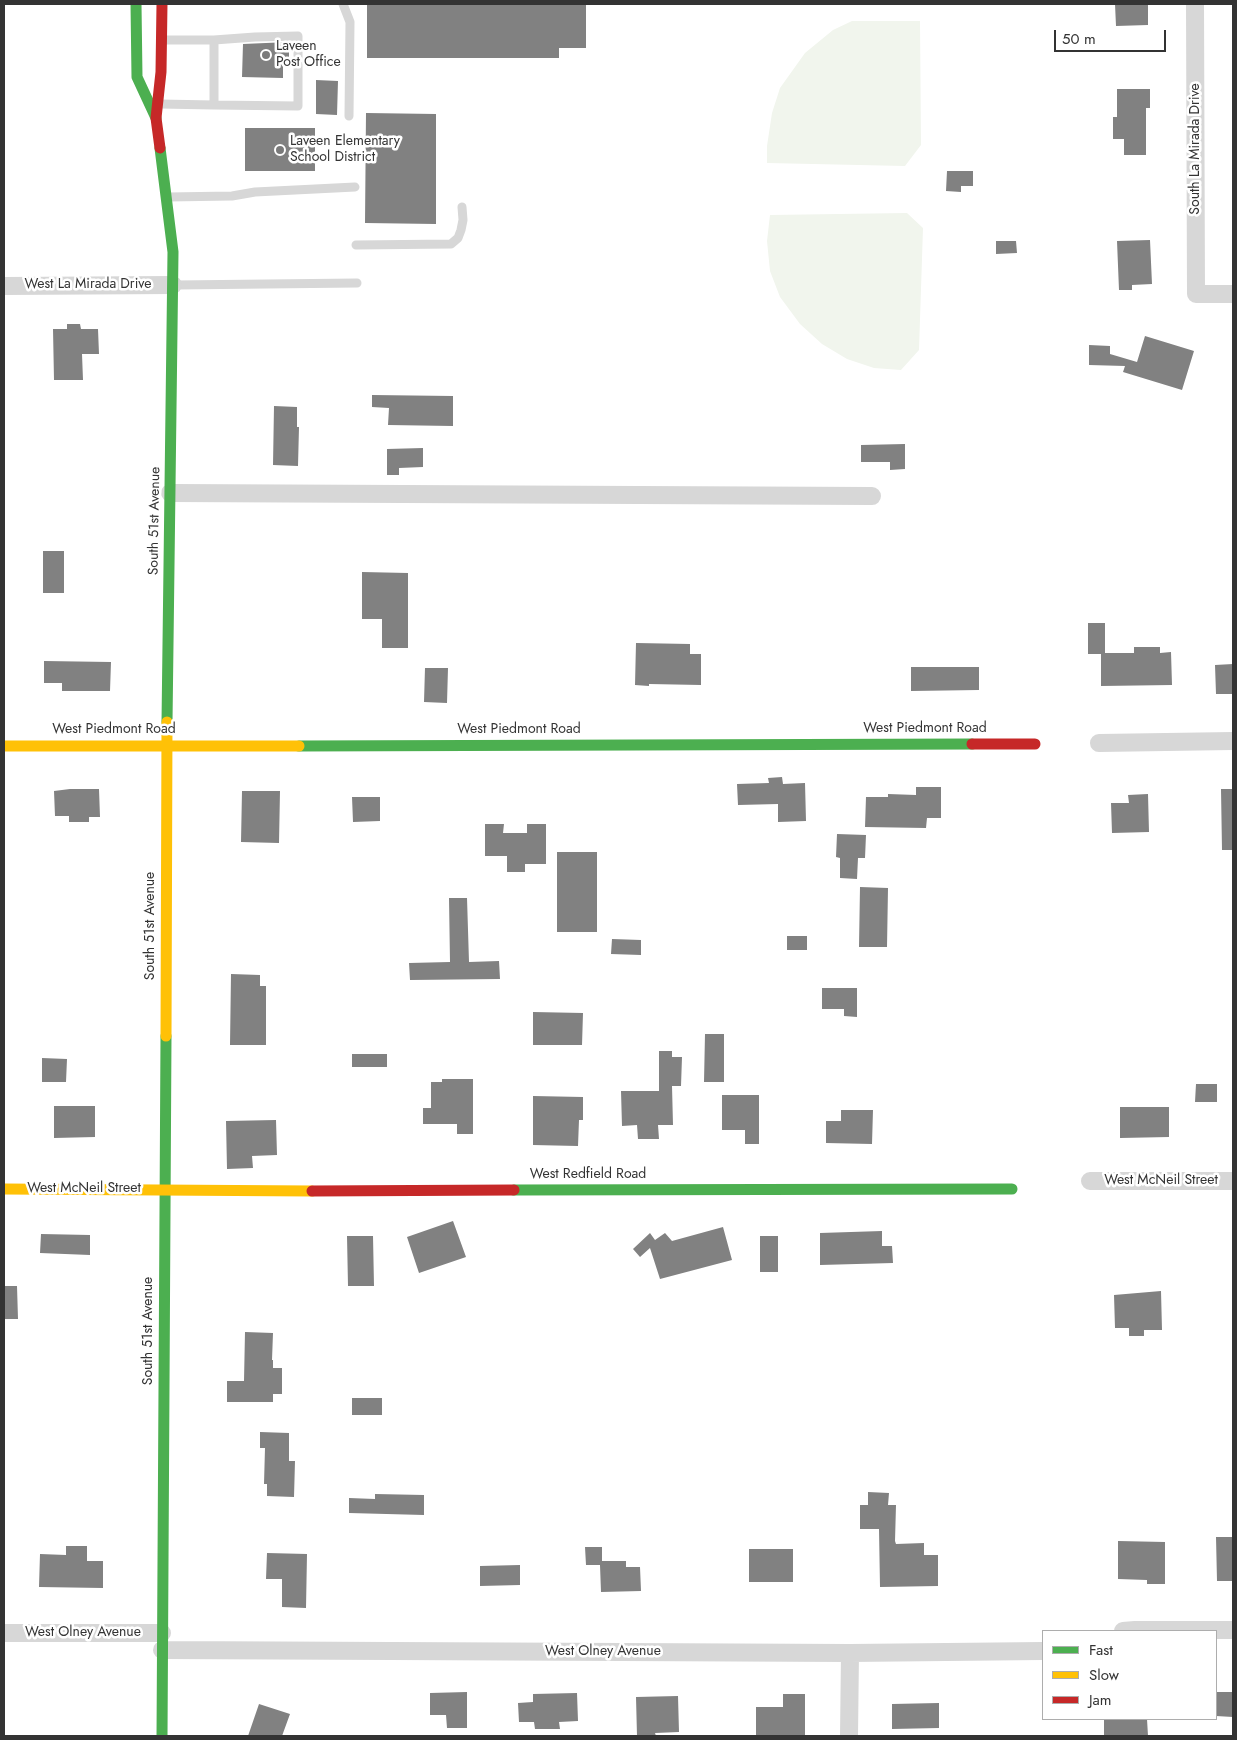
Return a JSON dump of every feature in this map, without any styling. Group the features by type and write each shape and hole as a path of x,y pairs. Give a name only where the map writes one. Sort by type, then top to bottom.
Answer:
{"street":[{"name":"South 51st Avenue","path":"136,4 137,77 156,118"},
{"name":"South 51st Avenue","path":"162,4 162,40 156,118 173,252 167,746 162,1736"},
{"name":"South La Mirada Drive","path":"1195,4 1196,294 1233,294"},
{"name":"West La Mirada Drive","path":"4,286 173,285"},
{"path":"170,493 872,496"},
{"path":"1099,743 1233,741"},
{"name":"West Piedmont Road","path":"4,746 1035,744"},
{"name":"West McNeil Street","path":"1090,1181 1233,1181"},
{"name":"West Redfield Road","path":"165,1191 1012,1188"},
{"name":"West McNeil Street","path":"4,1189 139,1189 165,1191"},
{"path":"1134,1630 1233,1630"},
{"name":"West Olney Avenue","path":"4,1634 162,1642 850,1653 1042,1651"},
{"path":"849,1736 850,1653"}],"lane":[{"path":"343,4 350,22 350,116"},
{"path":"158,104 298,106 298,36 214,40 162,40"},
{"path":"214,40 214,105"},
{"path":"167,197 232,196 255,192 355,187"},
{"path":"356,245 451,244 458,238 464,220 462,207"},
{"path":"173,285 357,284"}],"shaded area":[{"path":"852,21 920,21 921,145 905,166 767,163 767,146 772,113 780,88 805,53 833,30"},
{"path":"907,213 923,228 919,350 901,370 874,368 847,359 822,344 800,324 780,297 770,271 767,241 770,215"}],"building":[{"path":"367,4 586,4 586,48 559,48 559,58 367,58"},
{"path":"1115,4 1148,4 1148,25 1116,26"},
{"name":"Laveen Post Office","path":"289,42 289,66 283,66 283,78 242,77 243,44"},
{"path":"316,80 338,81 337,115 316,114"},
{"path":"1117,89 1150,89 1150,108 1146,108 1146,155 1124,155 1124,139 1113,139 1113,117 1117,117"},
{"path":"366,113 436,114 436,224 365,223"},
{"name":"Laveen Elementary School District","path":"245,128 315,128 315,171 245,171"},
{"path":"947,171 973,171 973,186 961,186 961,192 946,191"},
{"path":"1150,240 1152,284 1132,285 1132,290 1119,290 1117,241"},
{"path":"996,241 1016,241 1017,253 996,254"},
{"path":"67,324 80,324 81,329 98,329 99,354 82,354 83,380 54,380 53,329 67,329"},
{"path":"1145,336 1194,351 1182,390 1123,372 1125,366 1089,365 1089,345 1110,346 1110,354 1137,362"},
{"path":"372,395 453,396 453,426 388,425 389,408 372,407"},
{"path":"274,406 297,407 297,427 299,427 298,466 273,465"},
{"path":"905,444 905,469 890,470 890,462 861,462 861,445"},
{"path":"423,448 423,467 399,468 399,475 387,475 387,449"},
{"path":"43,551 64,551 64,593 43,593"},
{"path":"362,572 408,573 408,648 382,648 382,619 362,619"},
{"path":"1088,623 1105,623 1105,653 1134,653 1134,647 1160,647 1160,653 1171,652 1172,685 1101,686 1101,654 1088,654"},
{"path":"636,643 690,644 690,654 701,654 701,685 635,685"},
{"path":"44,661 111,662 110,691 62,691 62,683 44,683"},
{"path":"1233,664 1233,694 1216,694 1215,665"},
{"path":"911,667 979,667 979,690 911,691"},
{"path":"425,668 448,668 447,703 424,702"},
{"path":"782,777 783,784 805,783 806,821 778,822 778,804 738,805 737,784 769,783 768,778"},
{"path":"916,787 941,787 941,818 927,818 926,828 865,827 866,797 888,797 888,794 916,795"},
{"path":"99,789 100,817 89,817 89,822 69,822 69,816 55,816 54,791"},
{"path":"1221,789 1233,789 1233,850 1222,850"},
{"path":"242,791 280,791 279,843 241,842"},
{"path":"1148,794 1149,832 1112,833 1111,803 1129,803 1128,795"},
{"path":"352,797 380,797 380,821 353,822"},
{"path":"485,824 504,824 503,833 527,833 527,824 546,824 546,864 525,864 525,872 507,872 507,856 485,856"},
{"path":"837,834 866,835 865,858 858,858 857,879 840,878 840,858 836,857"},
{"path":"557,852 597,852 597,932 557,932"},
{"path":"860,887 888,888 887,947 859,947"},
{"path":"449,898 467,898 469,962 499,961 500,979 410,980 409,963 450,962"},
{"path":"787,936 807,936 807,950 787,950"},
{"path":"612,939 641,940 641,955 611,954"},
{"path":"231,974 260,975 260,986 266,986 266,1045 230,1045"},
{"path":"822,988 857,988 857,1017 844,1016 844,1009 822,1009"},
{"path":"533,1012 583,1013 582,1045 533,1045"},
{"path":"705,1034 724,1034 724,1082 704,1082"},
{"path":"659,1051 672,1051 672,1057 682,1057 681,1086 672,1086 673,1125 658,1125 659,1139 638,1139 637,1125 622,1126 621,1091 659,1091"},
{"path":"352,1054 387,1054 387,1067 352,1067"},
{"path":"42,1058 67,1059 66,1082 42,1082"},
{"path":"442,1079 473,1079 473,1134 457,1134 457,1124 423,1124 423,1108 431,1108 431,1082 442,1082"},
{"path":"1196,1084 1217,1084 1217,1102 1195,1102"},
{"path":"722,1095 759,1095 759,1144 745,1144 745,1130 722,1130"},
{"path":"533,1096 583,1097 583,1120 579,1120 578,1146 533,1145"},
{"path":"54,1106 95,1106 95,1137 54,1138"},
{"path":"1120,1107 1169,1107 1169,1137 1120,1138"},
{"path":"841,1110 873,1110 872,1144 826,1143 826,1121 841,1121"},
{"path":"276,1120 277,1155 252,1156 253,1168 227,1169 226,1121"},
{"path":"453,1221 466,1257 419,1273 407,1237"},
{"path":"723,1227 732,1260 660,1279 650,1248 640,1257 633,1249 650,1233 655,1240 665,1233 672,1241"},
{"path":"882,1231 882,1246 892,1246 893,1263 820,1265 820,1233"},
{"path":"41,1234 90,1235 90,1255 40,1253"},
{"path":"347,1236 373,1236 374,1286 348,1286"},
{"path":"760,1236 778,1236 778,1272 760,1272"},
{"path":"4,1286 17,1286 18,1319 4,1319"},
{"path":"1161,1291 1162,1330 1144,1330 1144,1336 1129,1336 1129,1328 1115,1328 1114,1295"},
{"path":"245,1332 273,1333 273,1368 282,1368 282,1394 273,1394 273,1402 227,1402 227,1381 244,1381"},
{"path":"352,1398 382,1398 382,1415 352,1415"},
{"path":"260,1432 289,1433 289,1461 295,1461 294,1497 267,1496 267,1484 264,1484 265,1448 260,1448"},
{"path":"868,1492 889,1493 888,1505 896,1505 896,1544 924,1543 924,1555 938,1555 938,1586 880,1587 879,1529 860,1529 860,1505 868,1505"},
{"path":"375,1494 424,1495 424,1515 349,1513 349,1498 375,1499"},
{"path":"1216,1537 1233,1537 1233,1581 1217,1581"},
{"path":"1118,1541 1165,1542 1165,1584 1147,1584 1147,1580 1118,1579"},
{"path":"66,1546 87,1546 87,1561 103,1561 103,1588 39,1587 40,1554 66,1555"},
{"path":"585,1547 602,1547 602,1561 626,1561 626,1567 640,1567 641,1591 601,1592 600,1565 586,1565"},
{"path":"749,1549 793,1549 793,1582 749,1582"},
{"path":"267,1553 307,1554 306,1608 282,1607 282,1579 266,1579"},
{"path":"520,1565 520,1585 480,1586 480,1566"},
{"path":"467,1692 467,1728 447,1728 446,1715 430,1715 430,1693"},
{"path":"1217,1692 1233,1692 1233,1717 1217,1716"},
{"path":"577,1693 578,1721 559,1722 560,1729 535,1729 534,1722 519,1722 518,1703 533,1702 533,1694"},
{"path":"783,1694 805,1694 805,1736 756,1736 756,1707 783,1707"},
{"path":"678,1696 679,1732 655,1733 656,1736 637,1736 636,1697"},
{"path":"939,1703 939,1728 892,1729 892,1704"},
{"path":"259,1704 290,1714 282,1736 248,1736"},
{"path":"1104,1720 1147,1720 1148,1736 1104,1736"}],"traffic: fast":[{"path":"136,4 137,77 156,118"},
{"path":"160,148 173,252 167,722"},
{"path":"299,746 972,744"},
{"path":"162,1736 166,1036"},
{"path":"514,1190 1012,1189"}],"traffic: slow":[{"path":"166,1036 167,722"},
{"path":"4,746 299,746"},
{"path":"4,1189 312,1191"}],"traffic: jam":[{"path":"160,148 156,118 161,72 162,4"},
{"path":"972,744 1035,744"},
{"path":"312,1191 514,1190"}],"place":[{"name":"Laveen Post Office","path":"266,55"},
{"name":"Laveen Elementary School District","path":"280,150"}]}
